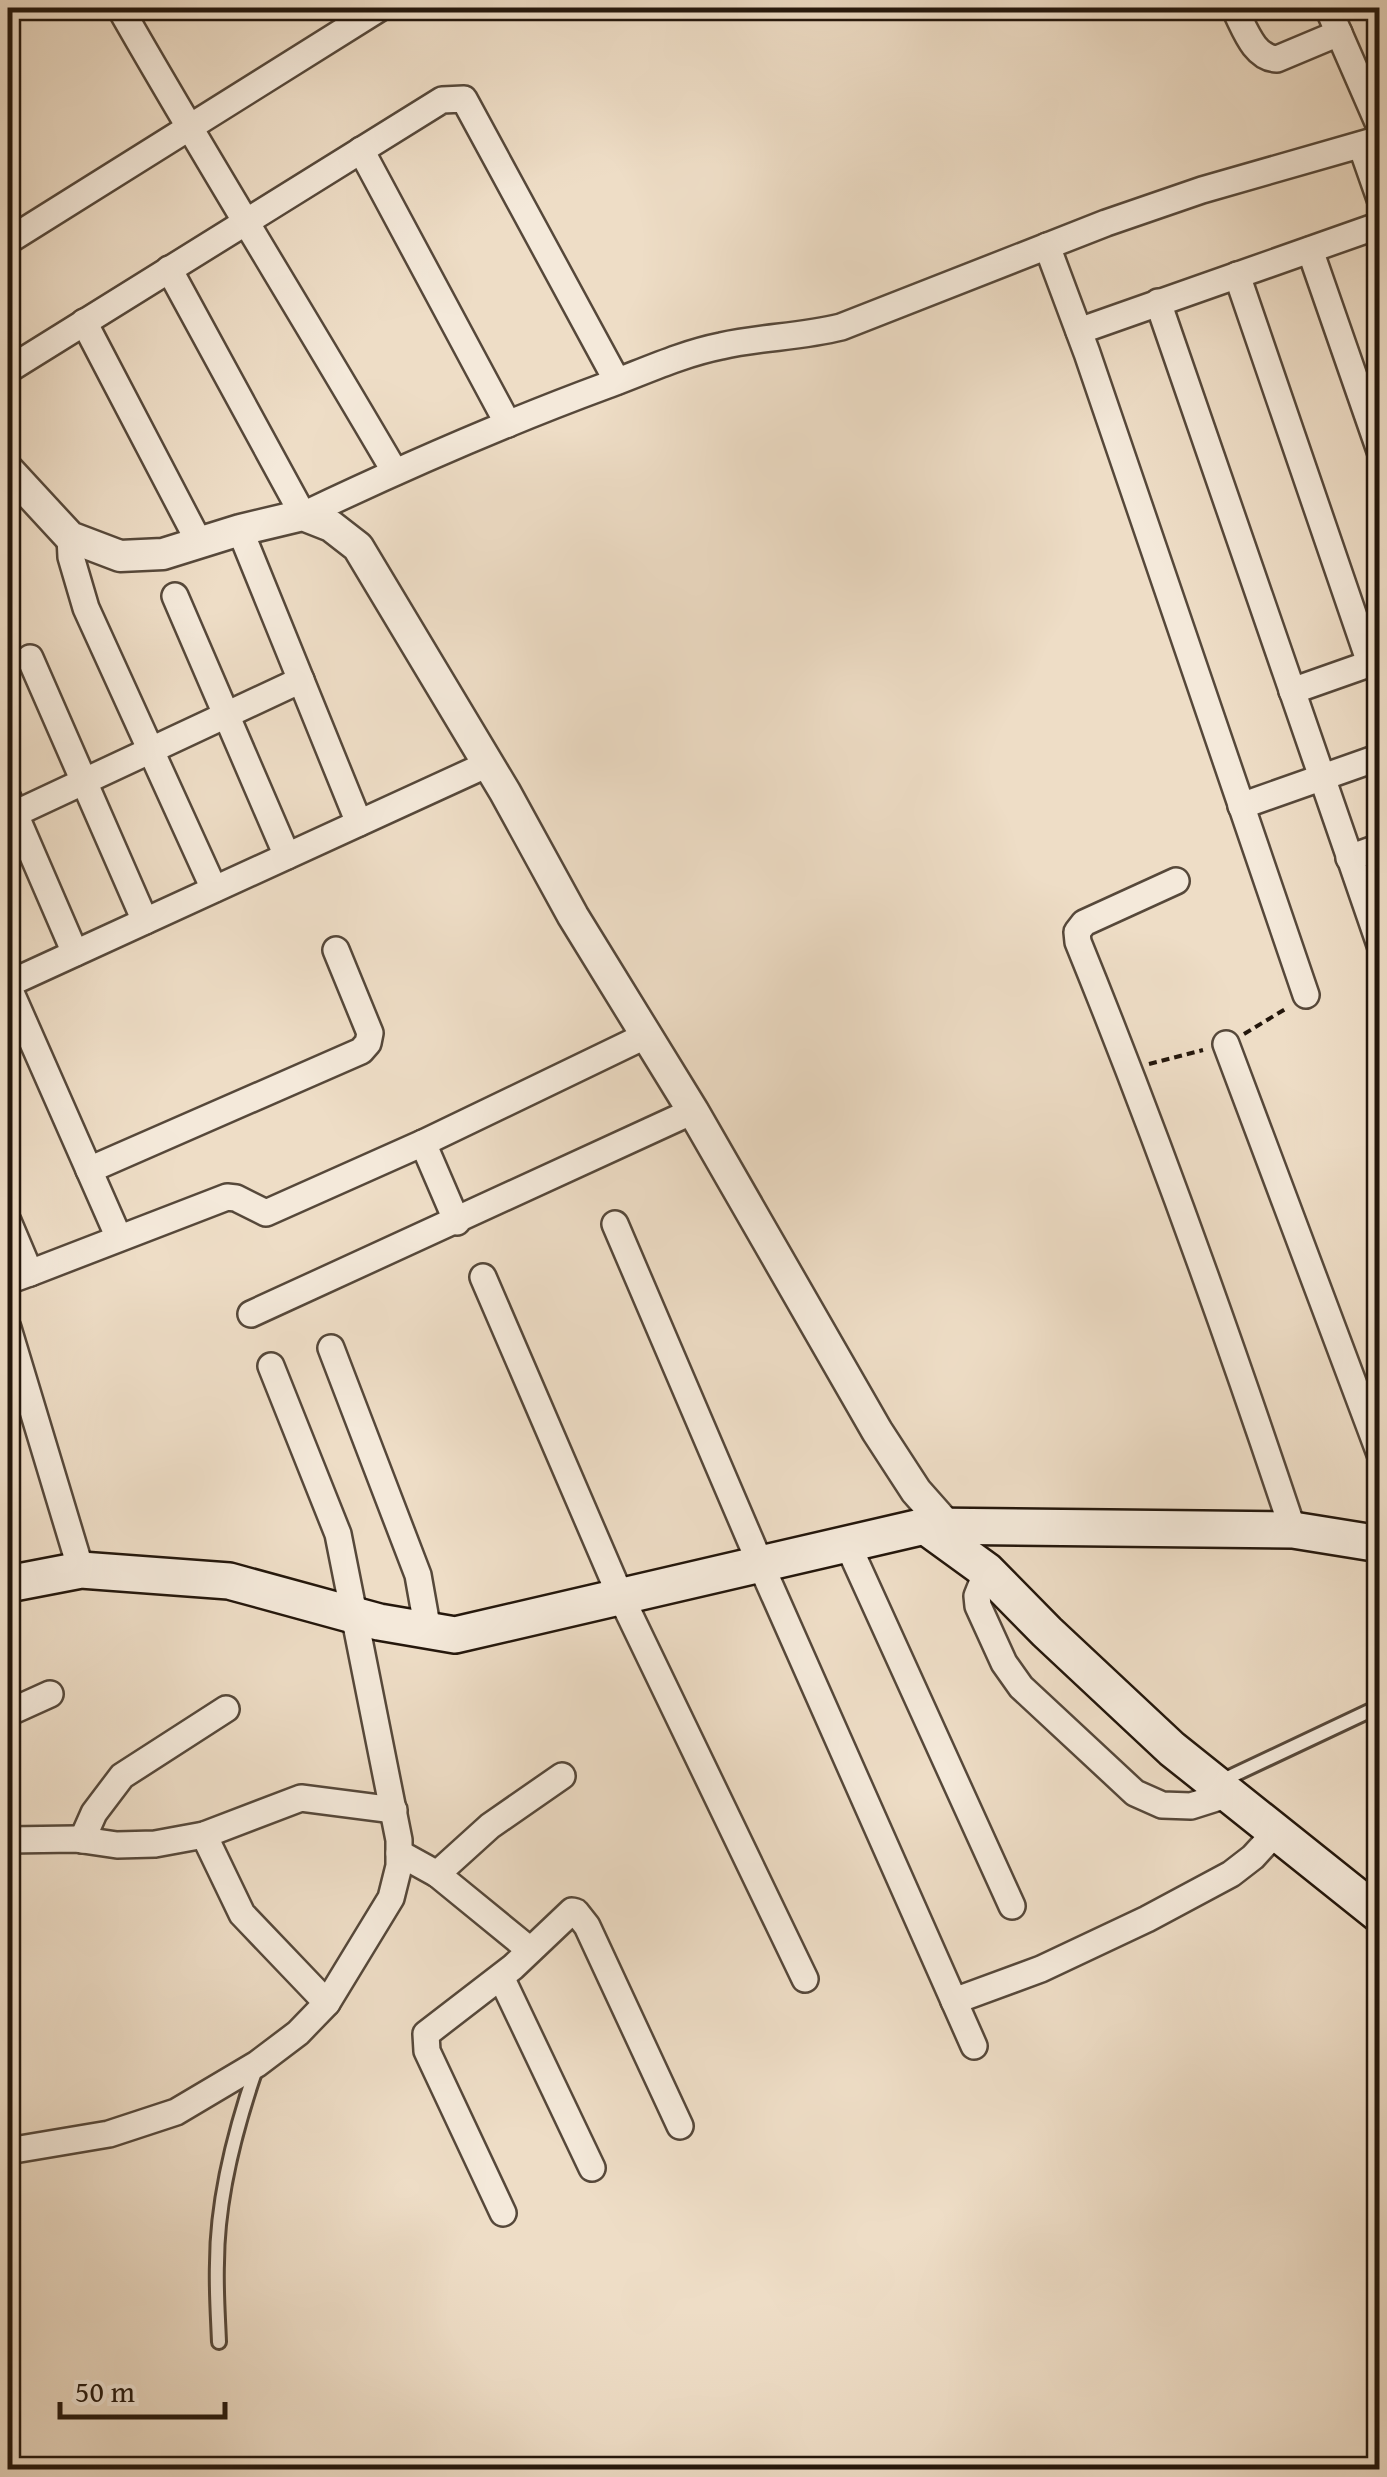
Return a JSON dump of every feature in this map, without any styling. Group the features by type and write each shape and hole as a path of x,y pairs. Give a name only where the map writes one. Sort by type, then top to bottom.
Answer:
{"main road":[{"path":"936,1526 1172,1749 1380,1915"},
{"path":"8,1584 82,1570 229,1581 354,1615 455,1635 936,1526 1293,1530 1380,1544"}],"street":[{"path":"120,8 395,472"},
{"path":"8,240 380,8"},
{"path":"1234,8 1259,53 1266,58 1276,59 1339,32"},
{"path":"1328,8 1373,137 1380,199"},
{"path":"8,370 442,100 464,99 617,381"},
{"path":"8,470 70,537 120,556 164,554 303,515 395,472 617,381 720,346 842,327 1202,190 1373,137"},
{"path":"361,150 508,424"},
{"path":"1079,332 1380,226"},
{"path":"1048,246 1306,996"},
{"path":"1310,250 1380,451"},
{"path":"168,269 303,515 331,526 358,547 936,1526"},
{"path":"1236,275 1375,661 1292,691"},
{"path":"1158,302 1378,939"},
{"path":"84,322 199,542"},
{"path":"240,530 359,823"},
{"path":"70,537 71,556 86,608 214,889"},
{"path":"175,596 286,856"},
{"path":"30,658 146,921"},
{"path":"75,953 10,810 85,780 300,680"},
{"path":"1241,806 1380,757"},
{"path":"119,1238 8,985 488,764"},
{"path":"1349,858 1380,847"},
{"path":"1176,881 1084,923 1077,932 1078,942 1130,1069 1225,1326 1293,1530"},
{"path":"89,1170 361,1051 370,1032 336,950"},
{"path":"8,1221 19,1277 226,1198 236,1198 266,1213 645,1036"},
{"path":"1226,1044 1380,1454"},
{"path":"250,1314 693,1111"},
{"path":"423,1142 457,1222"},
{"path":"616,1224 760,1563 974,2046"},
{"path":"483,1276 620,1595 805,1978"},
{"path":"8,1328 82,1570"},
{"path":"331,1348 418,1575 428,1631"},
{"path":"8,2151 110,2134 176,2112 258,2064 327,2003 391,1898 399,1853 394,1810 333,1518 271,1366"},
{"path":"846,1544 1012,1906"},
{"path":"987,1571 977,1596 978,1606 1004,1663 1021,1687 1078,1740 1135,1792 1162,1805 1190,1806 1222,1789"},
{"path":"8,1713 50,1694"},
{"path":"82,1840 94,1814 122,1776 226,1709"},
{"path":"438,1874 490,1826 562,1776"},
{"path":"8,1840 82,1840 116,1846 155,1844 204,1834 300,1798 394,1810"},
{"path":"954,2002 1041,1969 1164,1910 1253,1858 1276,1832"},
{"path":"204,1834 242,1914 327,2003"},
{"path":"399,1853 438,1874 530,1950"},
{"path":"503,2213 424,2042 433,2027 501,1977 566,1914 576,1912 582,1918 680,2126"},
{"path":"501,1977 592,2168"}],"lane":[{"path":"1222,1789 1380,1706"},
{"path":"219,2342 216,2260 222,2203 239,2122 258,2064"}]}
